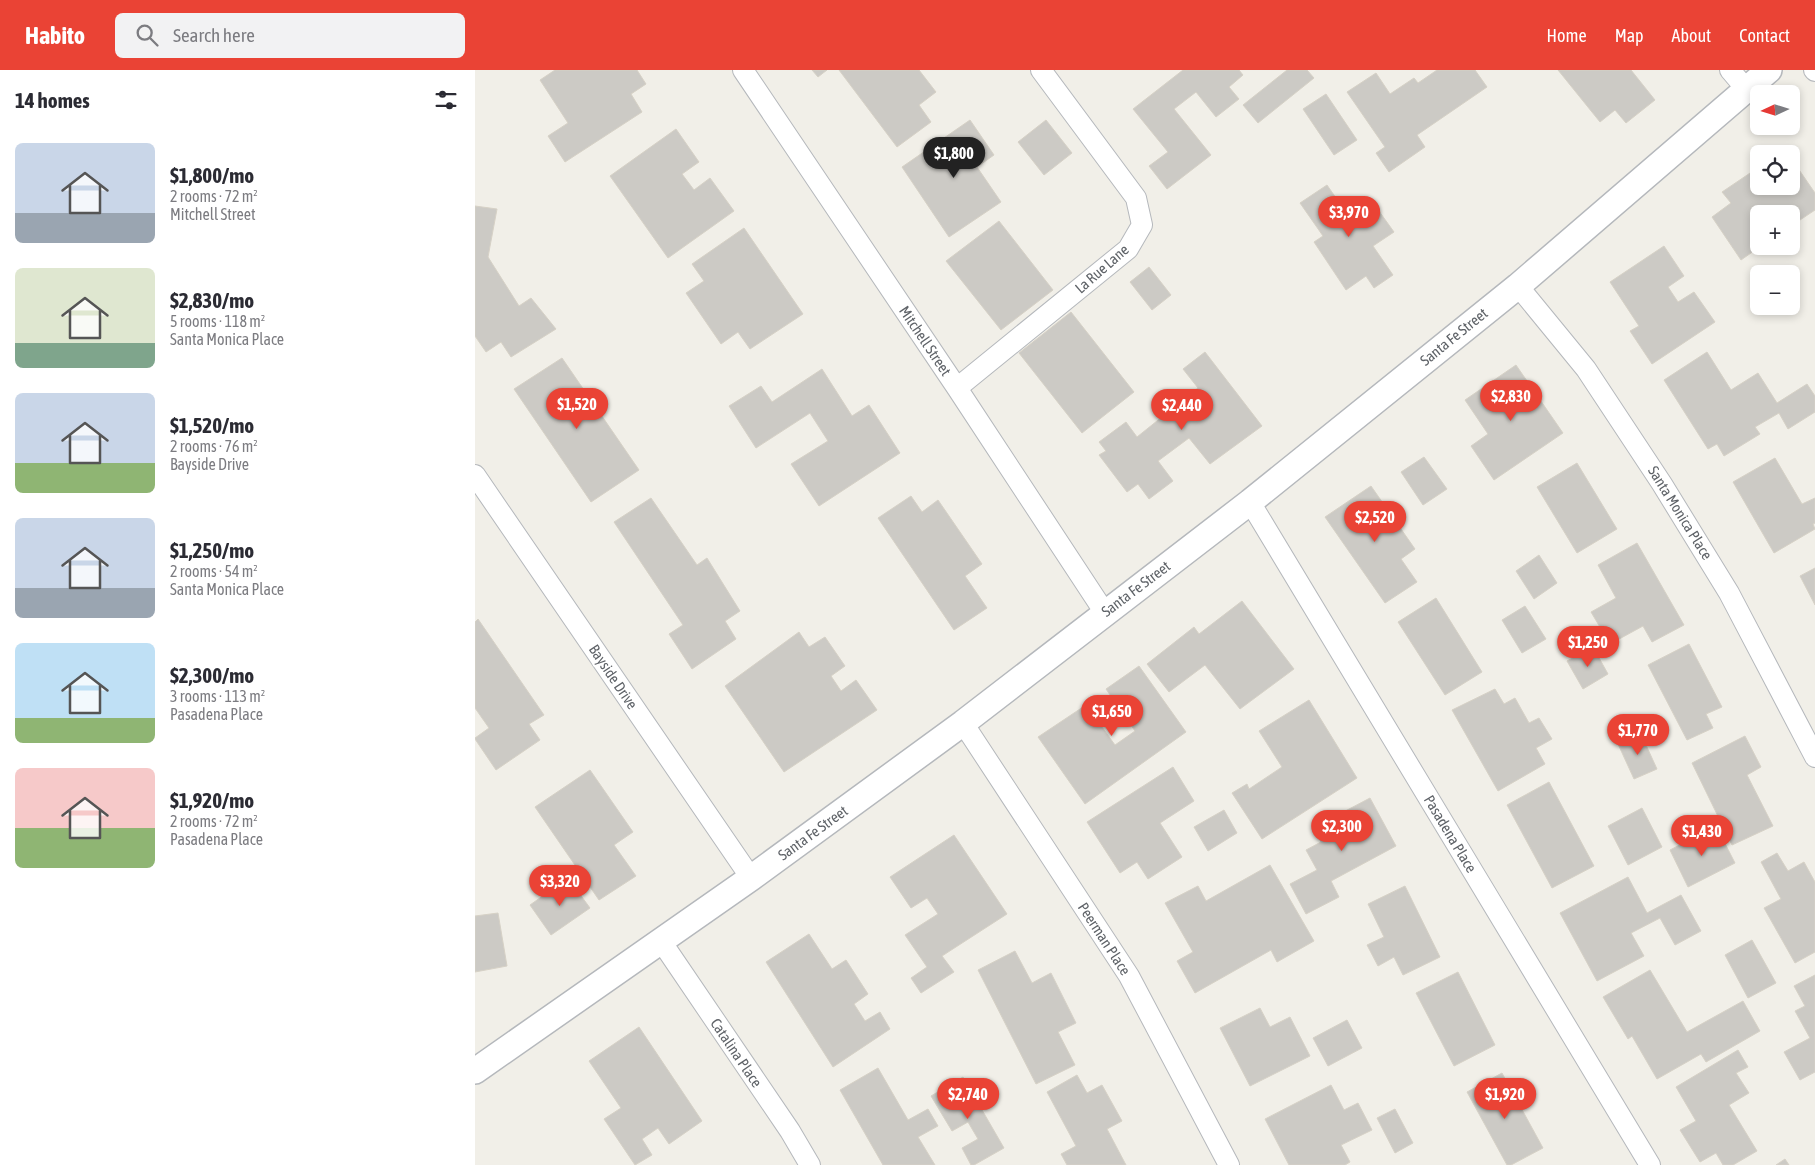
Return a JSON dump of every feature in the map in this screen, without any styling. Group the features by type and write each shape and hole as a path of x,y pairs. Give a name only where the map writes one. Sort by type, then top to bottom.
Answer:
{"street":[{"name":"Mitchell Street","path":"743,70 957,388 1105,613"},
{"name":"La Rue Lane","path":"957,388 1128,249 1142,225 1136,198 1041,70"},
{"path":"1730,70 1747,90"},
{"name":"Santa Fe Street","path":"475,1071 751,878 963,723 1250,502 1518,286 1769,70"},
{"name":"Santa Monica Place","path":"1518,286 1587,369 1662,484 1729,593 1815,758"},
{"name":"Bayside Drive","path":"475,475 751,878"},
{"name":"Pasadena Place","path":"1250,502 1650,1165"},
{"name":"Peerman Place","path":"963,723 1129,976 1229,1165"},
{"name":"Catalina Place","path":"661,941 810,1165"}],"building":[{"path":"555,70 637,70 646,84 631,94 642,112 565,162 548,136 568,123 540,80"},
{"path":"812,70 827,70 818,77"},
{"path":"839,70 919,70 936,92 919,105 931,122 897,147"},
{"path":"1183,70 1239,70 1243,75 1229,87 1239,99 1216,117 1196,92 1174,109 1211,155 1167,189 1149,166 1168,152 1133,109"},
{"path":"1287,70 1307,70 1314,78 1258,123 1243,105"},
{"path":"1437,70 1475,70 1487,87 1417,135 1425,147 1389,172 1376,153 1385,147 1347,92 1376,73 1390,94 1414,78 1418,83"},
{"path":"1558,70 1631,70 1655,100 1626,123 1615,110 1600,122"},
{"path":"1326,94 1357,140 1334,155 1303,109"},
{"path":"970,120 994,155 977,167 1001,202 949,237 902,167"},
{"path":"1046,120 1072,153 1044,175 1018,142"},
{"path":"676,129 699,162 682,174 694,190 710,178 734,211 668,258 610,176"},
{"path":"1800,171 1815,193 1815,210 1800,220 1800,205 1750,205 1750,254 1741,260 1712,217 1731,203 1722,192 1750,173 1750,195 1800,195"},
{"path":"1327,185 1345,211 1353,205 1356,210 1371,200 1394,232 1373,246 1393,275 1374,288 1366,276 1346,290 1314,242 1323,236 1300,203"},
{"path":"475,206 497,209 488,257 519,306 531,298 556,329 511,357 501,342 486,352 475,336"},
{"path":"999,221 1053,290 1001,330 946,261"},
{"path":"744,228 803,314 750,349 738,332 721,344 686,293 704,281 692,264"},
{"path":"1664,246 1684,276 1668,287 1678,302 1694,292 1715,322 1652,364 1630,331 1639,326 1610,282"},
{"path":"1149,267 1171,295 1152,310 1130,282"},
{"path":"1071,312 1134,392 1082,433 1019,353"},
{"path":"1205,352 1262,426 1210,464 1189,438 1158,461 1173,481 1149,499 1138,484 1127,492 1099,455 1106,451 1099,442 1126,422 1137,437 1198,388 1183,369"},
{"path":"1707,352 1731,390 1758,373 1777,403 1807,384 1815,396 1815,412 1788,429 1779,413 1755,427 1760,434 1724,456 1717,444 1708,449 1664,380"},
{"path":"562,358 639,470 591,502 514,389"},
{"path":"1516,365 1563,433 1494,480 1471,446 1488,434 1465,400"},
{"path":"822,369 852,416 869,405 900,453 819,506 791,464 828,441 810,413 756,448 729,406 761,386 772,402"},
{"path":"1424,457 1447,489 1423,505 1401,472"},
{"path":"1775,458 1802,504 1815,498 1815,523 1813,524 1815,529 1774,553 1733,482"},
{"path":"1577,463 1617,529 1577,553 1537,487"},
{"path":"1371,486 1415,549 1401,559 1417,582 1385,603 1325,517"},
{"path":"911,496 922,512 938,500 982,564 965,576 987,608 954,630 878,518"},
{"path":"651,498 697,565 707,558 740,611 725,621 736,639 692,669 669,634 683,625 614,522"},
{"path":"1637,543 1684,625 1652,642 1643,626 1610,644 1591,612 1616,598 1598,565"},
{"path":"1539,555 1557,583 1534,599 1516,571"},
{"path":"1815,568 1815,605 1800,576"},
{"path":"1436,598 1482,672 1445,695 1398,622"},
{"path":"1242,601 1294,669 1240,709 1205,665 1169,692 1147,664 1194,627 1199,634"},
{"path":"1525,606 1546,639 1522,653 1502,620"},
{"path":"478,619 544,715 529,724 540,740 496,770 475,739 489,728 475,708 475,622"},
{"path":"799,632 809,647 825,637 845,666 831,676 841,691 856,680 877,710 784,772 725,686"},
{"path":"1689,644 1722,707 1706,714 1713,728 1687,740 1648,665"},
{"path":"1593,647 1608,674 1583,689 1567,661"},
{"path":"1139,666 1186,732 1085,804 1038,737 1086,705 1115,745 1135,731 1106,689"},
{"path":"1495,689 1504,704 1515,698 1529,723 1539,718 1552,739 1536,748 1545,764 1498,791 1452,710"},
{"path":"1309,700 1357,778 1262,839 1232,793 1247,784 1249,789 1282,767 1259,731"},
{"path":"1641,734 1657,769 1634,779 1618,744"},
{"path":"1745,736 1761,767 1747,775 1773,826 1732,845 1692,763"},
{"path":"1173,767 1194,801 1160,823 1182,857 1148,879 1137,862 1120,873 1087,822"},
{"path":"590,770 633,832 614,845 636,876 599,900 535,807"},
{"path":"1549,782 1594,866 1552,888 1507,805"},
{"path":"1370,798 1396,846 1331,881 1339,897 1306,914 1290,884 1317,870 1306,850 1321,842 1313,828"},
{"path":"1642,808 1662,847 1628,865 1608,826"},
{"path":"1224,810 1237,833 1208,851 1194,827"},
{"path":"1716,826 1735,863 1688,887 1670,850"},
{"path":"954,835 1007,914 942,956 954,972 921,993 911,978 927,967 905,935 938,914 927,898 911,908 890,877"},
{"path":"1777,853 1788,871 1804,862 1815,882 1815,952 1795,963 1764,908 1781,899 1761,862"},
{"path":"1270,865 1314,941 1277,962 1271,950 1195,993 1177,961 1193,952 1165,903 1198,886 1206,901"},
{"path":"1628,877 1647,913 1681,895 1701,931 1675,945 1660,918 1631,933 1644,956 1597,981 1560,913"},
{"path":"568,878 590,908 551,935 530,905"},
{"path":"1405,886 1440,957 1403,975 1394,957 1378,966 1367,945 1384,937 1368,904"},
{"path":"498,913 507,966 475,972 475,916"},
{"path":"809,934 832,969 846,960 868,994 854,1004 865,1021 880,1012 890,1029 833,1067 766,962"},
{"path":"1752,940 1776,983 1748,998 1725,955"},
{"path":"1015,951 1032,983 1051,973 1076,1023 1058,1032 1075,1065 1036,1084 978,970"},
{"path":"1650,970 1687,1032 1743,1001 1760,1031 1706,1062 1701,1054 1657,1079 1632,1036 1628,1039 1603,997"},
{"path":"1458,972 1495,1045 1454,1066 1416,993"},
{"path":"1815,975 1815,1072 1800,1080 1784,1052 1810,1038 1795,1011 1805,1006 1794,986"},
{"path":"1260,1008 1270,1027 1290,1017 1310,1056 1250,1086 1220,1028"},
{"path":"1347,1020 1362,1048 1328,1066 1313,1038"},
{"path":"639,1027 702,1121 669,1144 658,1128 642,1139 652,1155 635,1165 604,1119 621,1108 589,1061"},
{"path":"1738,1050 1748,1067 1736,1073 1749,1093 1729,1105 1757,1151 1733,1165 1723,1165 1716,1153 1700,1162 1680,1130 1696,1121 1676,1087"},
{"path":"878,1068 908,1120 928,1109 938,1126 918,1137 935,1165 883,1165 840,1090"},
{"path":"1502,1073 1543,1148 1511,1165 1507,1165 1467,1092"},
{"path":"1077,1075 1087,1093 1102,1085 1122,1121 1107,1129 1126,1165 1067,1165 1061,1154 1076,1146 1047,1092"},
{"path":"963,1077 1004,1148 974,1165 971,1165 962,1148 978,1139 968,1122 952,1131 931,1096"},
{"path":"1331,1085 1344,1110 1358,1103 1372,1130 1341,1145 1350,1162 1345,1165 1289,1165 1265,1119"},
{"path":"1395,1109 1413,1143 1395,1153 1377,1118"},
{"path":"1785,1159 1789,1165 1776,1165"}]}
